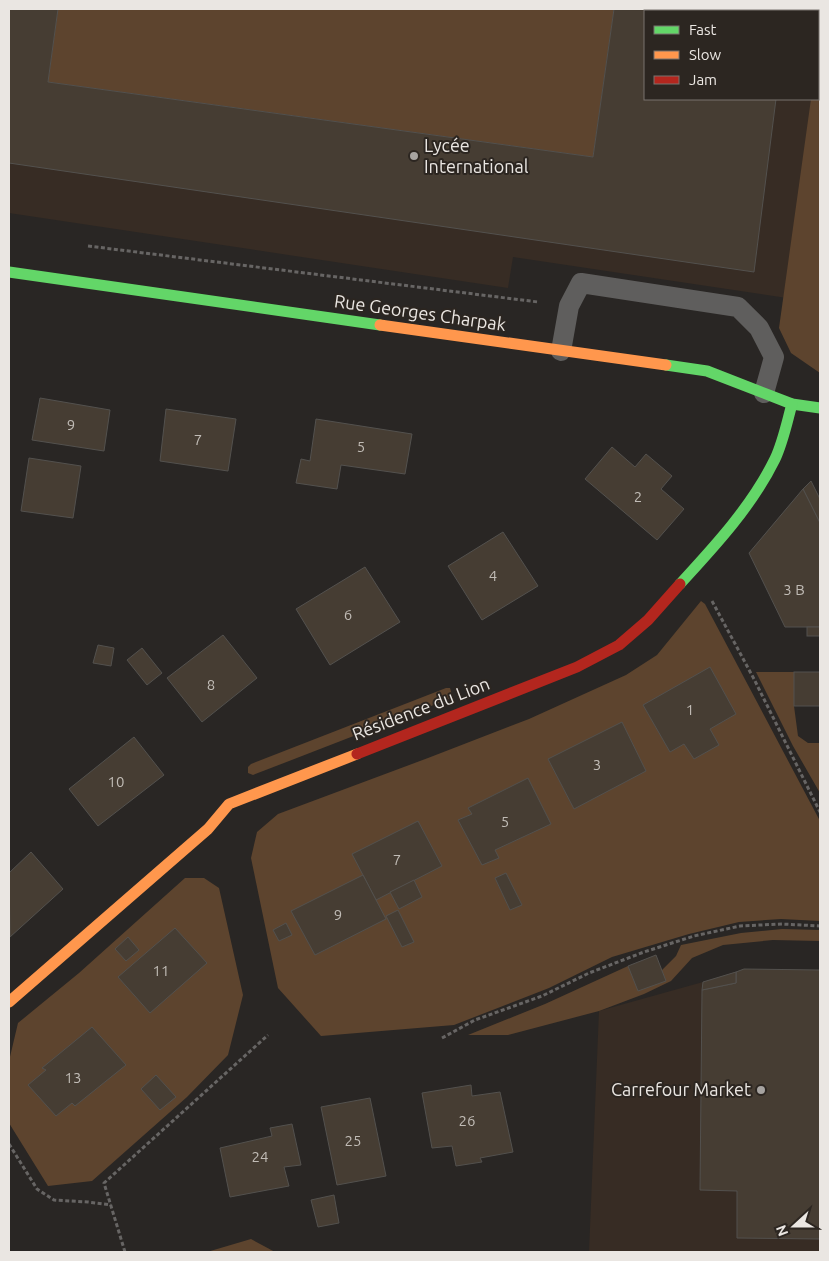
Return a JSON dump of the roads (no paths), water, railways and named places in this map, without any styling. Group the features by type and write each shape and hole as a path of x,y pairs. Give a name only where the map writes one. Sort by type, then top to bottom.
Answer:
{"street":[{"name":"Rue Georges Charpak","path":"9,272 707,371 792,404 820,408"},
{"name":"Résidence du Lion","path":"9,1002 208,829 229,804 577,667 620,645 648,620 688,576 754,494 775,458 784,435 792,404"}],"lane":[{"path":"561,351 569,306 581,283 738,307 759,328 774,357 764,393"}],"place":[{"name":"Lycée International","path":"414,156"},
{"name":"Carrefour Market","path":"761,1090"}]}
